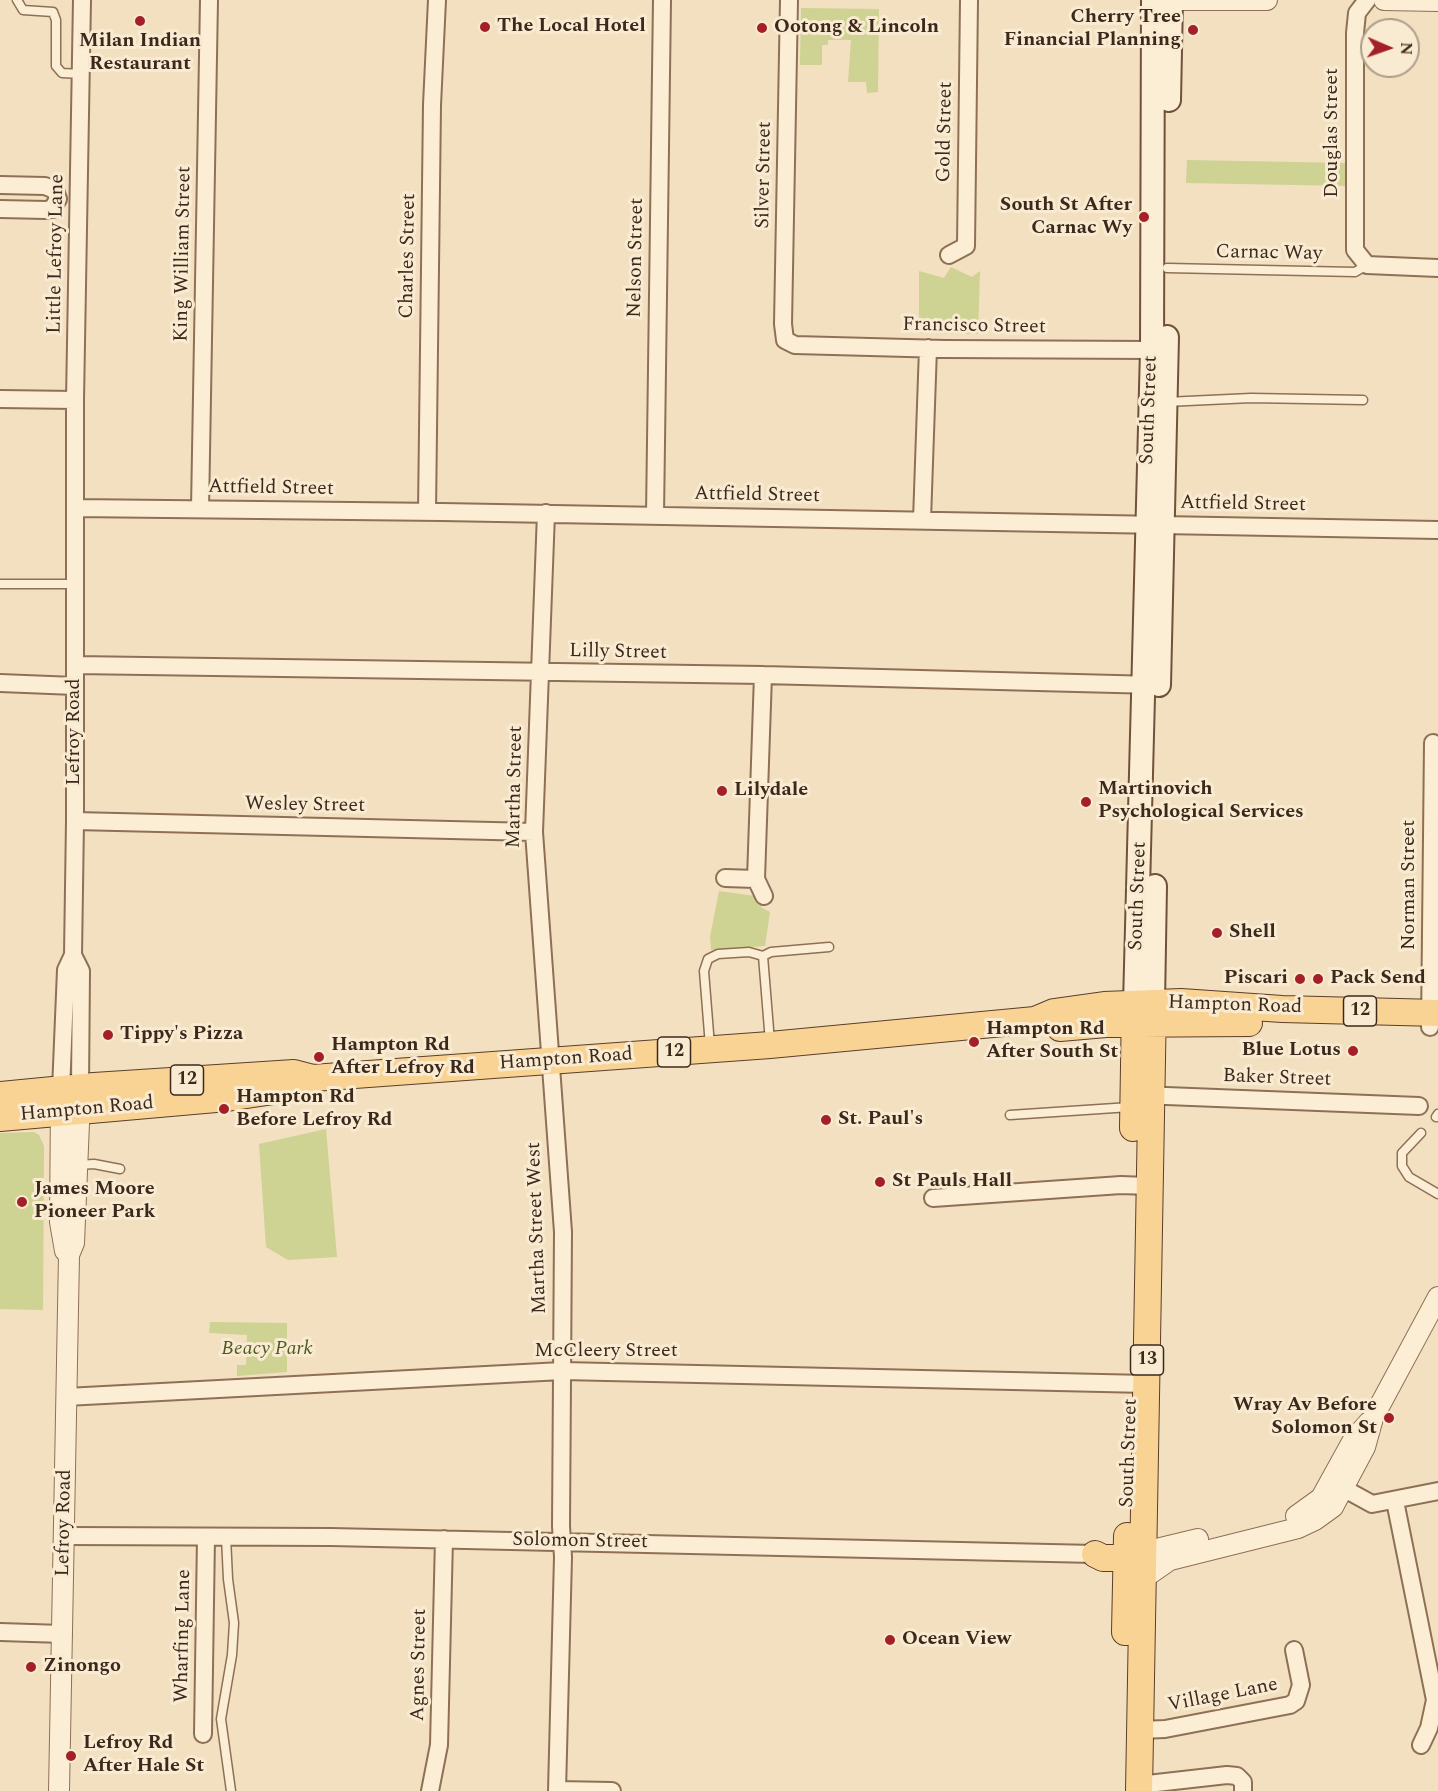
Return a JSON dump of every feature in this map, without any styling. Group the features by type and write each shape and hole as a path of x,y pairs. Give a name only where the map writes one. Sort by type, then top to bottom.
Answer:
{"main road":[{"name":"South Street","path":"1152,0 1152,350 1159,402"},
{"name":"South Street","path":"1124,1557 1145,1454 1140,1384 1142,1185 1139,1099 1144,1013 1159,402 1167,268 1170,0"},
{"name":"Hampton Road","path":"0,1095 70,1101 284,1092 297,1089 313,1078 711,1050 1035,1020 1055,1028 1144,1013 1181,1002 1434,1020"},
{"name":"Hampton Road","path":"0,1118 70,1101"},
{"name":"South Street","path":"1124,1557 1120,1541 1127,1522 1140,1384"},
{"path":"1124,1557 1135,1570 1132,1670 1134,1789"}],"street":[{"name":"Little Lefroy Lane","path":"75,508 82,0"},
{"name":"King William Street","path":"200,509 209,0"},
{"name":"Charles Street","path":"427,512 432,105 438,0"},
{"name":"Nelson Street","path":"654,516 662,0"},
{"name":"Silver Street","path":"789,0 783,324 785,340 795,345"},
{"name":"Gold Street","path":"950,255 966,246 969,0"},
{"path":"1170,0 1267,0"},
{"name":"Douglas Street","path":"1367,0 1358,13 1356,21 1354,240 1359,258 1367,266"},
{"path":"1384,0 1438,1"},
{"path":"0,184 45,186 55,190 58,199 52,209 0,209"},
{"path":"1367,266 1438,268"},
{"name":"Francisco Street","path":"795,345 1152,350"},
{"path":"922,520 928,348"},
{"path":"0,399 75,400"},
{"name":"Attfield Street","path":"75,508 546,513 1438,530"},
{"name":"Lefroy Road","path":"59,1791 69,1255 74,1244 77,1166 70,1101 66,970 73,955 75,508"},
{"name":"Martha Street","path":"546,513 534,832 551,1060"},
{"name":"Lilly Street","path":"76,665 763,675 1151,685"},
{"path":"763,675 756,879 764,896"},
{"path":"0,683 75,686"},
{"name":"Norman Street","path":"1433,742 1434,1020"},
{"name":"Wesley Street","path":"75,821 534,832"},
{"path":"725,878 756,879"},
{"name":"Martha Street West","path":"551,1060 563,1232 557,1790"},
{"name":"Baker Street","path":"1139,1099 1419,1106"},
{"name":"Lefroy Road","path":"69,1255 63,1245 60,1222 70,1101"},
{"path":"933,1198 1142,1185"},
{"name":"Solomon Street","path":"65,1536 444,1539 1124,1557 1298,1516 1321,1498 1337,1484 1365,1447 1373,1418 1438,1297"},
{"name":"McCleery Street","path":"66,1397 562,1371 1140,1384"},
{"path":"1337,1484 1372,1504 1438,1491"},
{"path":"1395,1501 1434,1700 1429,1728 1421,1745"},
{"name":"Wharfing Lane","path":"203,1734 206,1538"},
{"name":"Agnes Street","path":"430,1791 439,1745 444,1539"},
{"path":"0,1632 63,1634"},
{"name":"Village Lane","path":"1132,1724 1166,1729 1290,1705 1296,1701 1301,1685 1294,1650"},
{"path":"1134,1789 1227,1775 1237,1776 1243,1782 1243,1791"},
{"path":"557,1790 612,1791"}],"lane":[{"path":"18,0 23,10 53,12 56,20 56,66 62,73 81,74"},
{"name":"Carnac Way","path":"1167,268 1355,272 1367,266"},
{"path":"1159,402 1251,398 1363,400"},
{"path":"0,584 76,584"},
{"path":"763,957 771,952 829,947"},
{"path":"711,1050 704,970 708,959 718,954 749,952 763,957"},
{"path":"763,957 770,1045"},
{"path":"1010,1115 1139,1099"},
{"path":"1421,1133 1402,1153 1402,1166 1409,1178 1438,1194"},
{"path":"77,1166 94,1164 120,1168"},
{"path":"226,1537 228,1579 234,1623 232,1655 221,1719 231,1791"}],"green space":[{"path":"801,8 879,9 878,92 867,93 866,82 848,82 851,40 828,40 828,45 822,45 822,65 800,65"},
{"path":"1187,160 1348,163 1348,186 1186,183"},
{"path":"951,267 972,277 980,271 978,334 919,333 919,271 944,278"},
{"path":"719,891 755,896 762,908 770,912 765,946 711,950 710,937"},
{"path":"326,1129 337,1257 288,1260 266,1247 259,1144"},
{"name":"James Moore Pioneer Park","path":"34,1132 39,1135 44,1146 43,1310 0,1309 0,1133"},
{"name":"Beacy Park","path":"210,1322 287,1323 287,1372 237,1376 237,1365 246,1365 247,1335 209,1333"}],"place":[{"name":"Milan Indian Restaurant","path":"140,21"},
{"name":"The Local Hotel","path":"485,27"},
{"name":"Ootong & Lincoln","path":"762,28"},
{"name":"Cherry Tree Financial Planning","path":"1193,30"},
{"name":"South St After Carnac Wy","path":"1144,217"},
{"name":"Lilydale","path":"722,791"},
{"name":"Martinovich Psychological Services","path":"1086,802"},
{"name":"Shell","path":"1217,933"},
{"name":"Piscari","path":"1300,979"},
{"name":"Pack Send","path":"1318,979"},
{"name":"Tippy's Pizza","path":"108,1035"},
{"name":"Hampton Rd After South St","path":"974,1042"},
{"name":"Blue Lotus","path":"1353,1051"},
{"name":"Hampton Rd After Lefroy Rd","path":"319,1057"},
{"name":"Hampton Rd Before Lefroy Rd","path":"224,1109"},
{"name":"St. Paul's","path":"826,1120"},
{"name":"St Pauls Hall","path":"880,1182"},
{"name":"James Moore Pioneer Park","path":"22,1202"},
{"name":"Wray Av Before Solomon St","path":"1389,1418"},
{"name":"Ocean View","path":"890,1640"},
{"name":"Zinongo","path":"31,1667"},
{"name":"Lefroy Rd After Hale St","path":"71,1756"}]}
